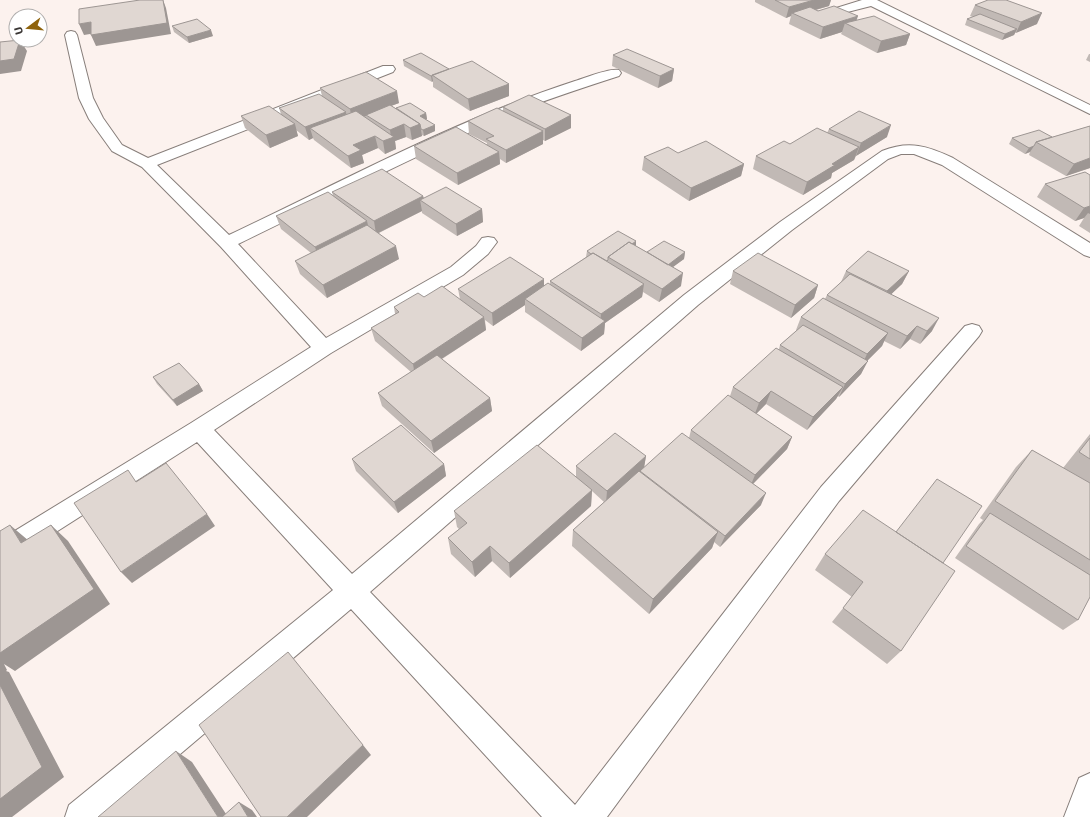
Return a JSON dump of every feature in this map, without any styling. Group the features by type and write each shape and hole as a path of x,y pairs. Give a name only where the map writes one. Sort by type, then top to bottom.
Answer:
{"street":[{"path":"824,15 870,1 1090,110"},
{"path":"71,35 86,98 96,119 117,148 147,164 227,243 324,348"},
{"path":"147,164 388,68"},
{"path":"227,243 476,124 518,106 614,73"},
{"path":"81,817 352,591 542,426 691,300 786,226 883,156 900,149 910,149 919,150 934,156 984,184 1090,251"},
{"path":"0,554 199,429 324,348 457,271 482,250 488,242"},
{"path":"587,817 830,494 972,331"},
{"path":"199,429 564,817"},
{"path":"1080,817 1090,789"}],"building":[{"path":"140,0 163,0 167,23 91,35 91,22 79,24 79,9"},
{"path":"775,0 814,0 789,7"},
{"path":"988,0 1006,0 1042,13 1021,22 975,5"},
{"path":"834,6 858,16 823,27 792,13 810,7 818,11"},
{"path":"980,14 1017,29 1005,34 967,19"},
{"path":"874,16 910,34 881,41 845,23"},
{"path":"197,19 211,30 187,37 172,26"},
{"path":"8,41 8,48 17,48 14,59 0,61 0,42"},
{"path":"627,49 674,69 660,76 613,55"},
{"path":"421,53 449,69 431,76 403,60"},
{"path":"472,61 509,84 468,99 432,75"},
{"path":"366,72 397,91 350,109 320,88"},
{"path":"319,94 346,112 305,127 279,108"},
{"path":"529,95 571,115 545,129 503,107"},
{"path":"410,103 426,113 420,116 435,125 423,130 421,129 420,124 396,108"},
{"path":"390,105 420,124 410,128 404,124 390,130 366,115"},
{"path":"269,106 295,124 266,135 241,116"},
{"path":"497,108 543,131 506,150 486,139 494,136 468,121"},
{"path":"356,111 394,137 383,141 375,136 353,145 361,150 348,156 310,128"},
{"path":"859,111 891,125 861,143 829,129"},
{"path":"1090,126 1090,158 1074,164 1036,142"},
{"path":"456,127 499,152 457,173 414,146"},
{"path":"817,128 859,147 832,164 835,165 807,182 756,156 784,141 790,144"},
{"path":"1039,130 1052,137 1036,142 1034,146 1029,148 1012,138"},
{"path":"706,141 744,164 691,188 644,157 668,147 678,153"},
{"path":"382,169 423,196 374,221 332,192"},
{"path":"1085,172 1090,175 1090,206 1084,208 1045,184"},
{"path":"446,187 482,209 456,224 420,200"},
{"path":"328,192 367,221 315,247 276,216"},
{"path":"367,225 396,246 323,285 295,261"},
{"path":"618,231 636,241 632,244 629,242 608,257 607,261 587,251"},
{"path":"664,241 685,252 668,265 647,252"},
{"path":"629,242 683,273 662,289 608,257"},
{"path":"868,251 909,271 887,291 846,271"},
{"path":"593,253 644,284 601,314 550,281"},
{"path":"758,253 818,285 795,305 733,271"},
{"path":"510,257 544,279 492,313 458,289"},
{"path":"850,274 939,318 927,331 917,326 907,336 827,295"},
{"path":"548,283 605,321 582,338 525,299"},
{"path":"442,286 484,317 413,364 371,328 399,312 394,307 418,293 424,297"},
{"path":"823,298 888,333 867,354 801,317"},
{"path":"803,325 868,361 845,384 780,345"},
{"path":"776,348 843,387 813,417 771,391 759,403 733,387"},
{"path":"437,355 490,398 431,441 378,393"},
{"path":"179,363 199,384 173,400 153,377"},
{"path":"728,395 792,437 755,475 691,430"},
{"path":"401,425 444,464 394,502 352,459"},
{"path":"615,433 646,456 607,491 576,466"},
{"path":"682,433 766,493 725,536 640,471"},
{"path":"1090,438 1090,459 1079,452"},
{"path":"537,445 592,490 509,563 490,546 472,562 448,538 467,523 454,511"},
{"path":"1032,450 1090,483 1090,560 995,501"},
{"path":"166,463 207,514 121,572 74,503 128,470 136,482"},
{"path":"639,471 718,532 653,599 573,530"},
{"path":"937,479 982,506 943,563 896,532"},
{"path":"863,510 955,571 901,651 843,608 863,582 825,554"},
{"path":"990,513 1090,575 1090,597 1078,620 966,546"},
{"path":"10,525 21,543 51,525 94,589 0,653 0,531"},
{"path":"288,652 363,745 287,817 261,817 199,725"},
{"path":"0,685 42,767 0,799"},
{"path":"176,751 218,817 98,817"},
{"path":"239,802 248,817 222,817"}]}
